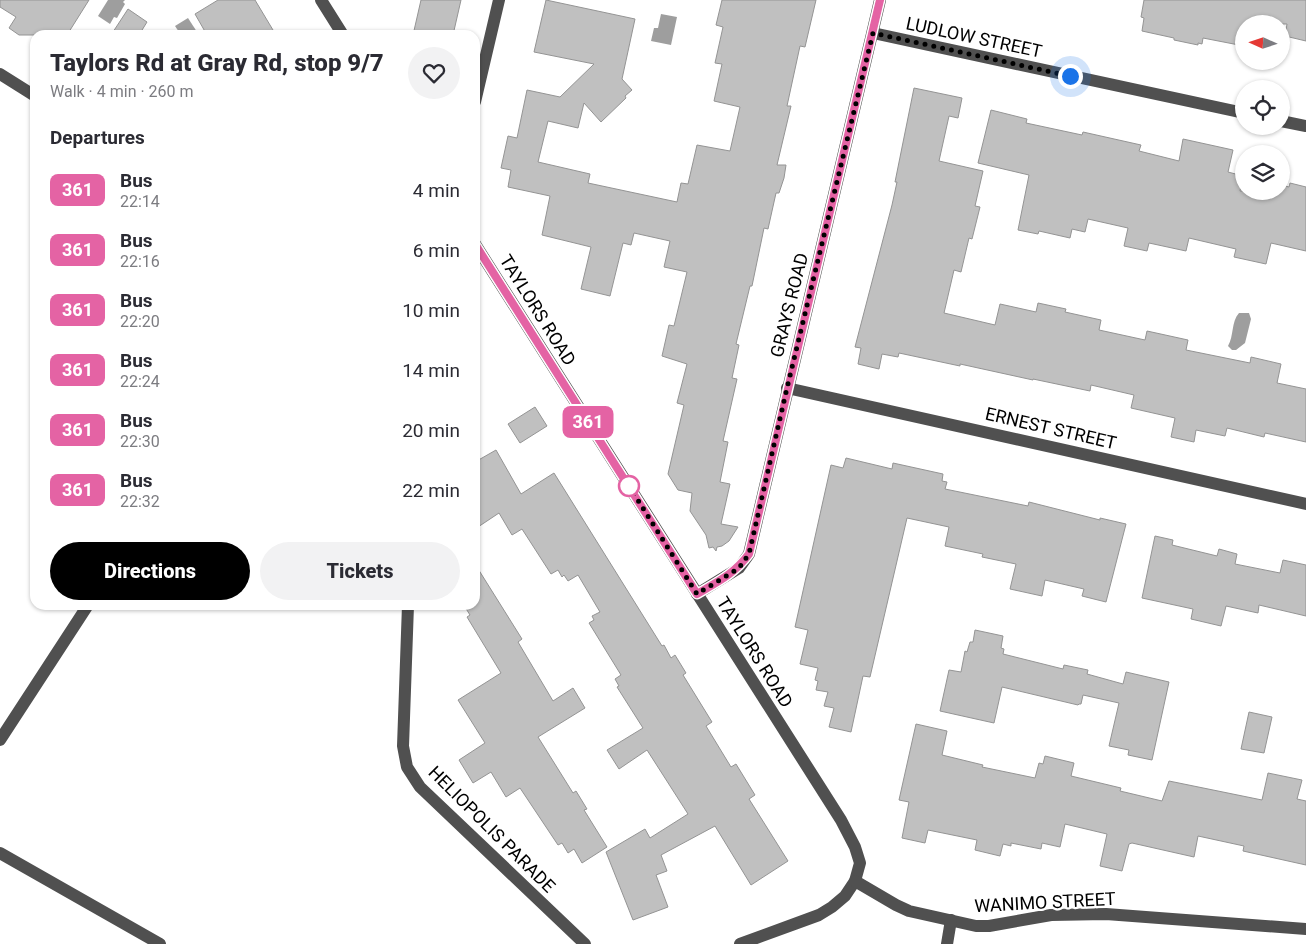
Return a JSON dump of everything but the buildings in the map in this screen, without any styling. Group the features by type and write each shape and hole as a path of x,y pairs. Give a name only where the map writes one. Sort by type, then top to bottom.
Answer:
{"street":[{"path":"321,0 340,30"},
{"path":"480,81 499,0"},
{"name":"GRAYS ROAD","path":"697,594 739,568 749,554 880,0"},
{"name":"LUDLOW STREET","path":"873,33 1235,111"},
{"path":"0,74 30,93"},
{"path":"1290,123 1306,126"},
{"name":"TAYLORS ROAD","path":"480,252 841,820 855,847 860,863 855,881"},
{"name":"ERNEST STREET","path":"787,388 1306,504"},
{"path":"0,740 85,610"},
{"name":"HELIOPOLIS PARADE","path":"408,610 403,746 407,767 420,786 585,944"},
{"path":"0,853 160,944"},
{"path":"740,944 819,915 845,896 855,881"},
{"name":"WANIMO STREET","path":"855,881 903,908 976,926 989,926 1051,915 1106,914 1306,929"},
{"path":"947,944 950,920"}],"shaded area":[{"path":"108,0 125,0 123,2 125,4 117,18 114,17 110,24 98,16"},
{"path":"661,14 677,17 671,45 651,41 654,28 658,28"},
{"path":"188,18 196,30 178,30 175,26"},
{"path":"1239,313 1249,313 1251,319 1245,343 1236,350 1232,350 1228,346 1236,317"}],"bus line":[{"name":"361","path":"480,252 697,594 725,577 739,568 749,554 756,528 787,388 880,0"}],"route":[{"path":"629,486 697,594 739,568 749,554 873,33 1070,76"}]}
